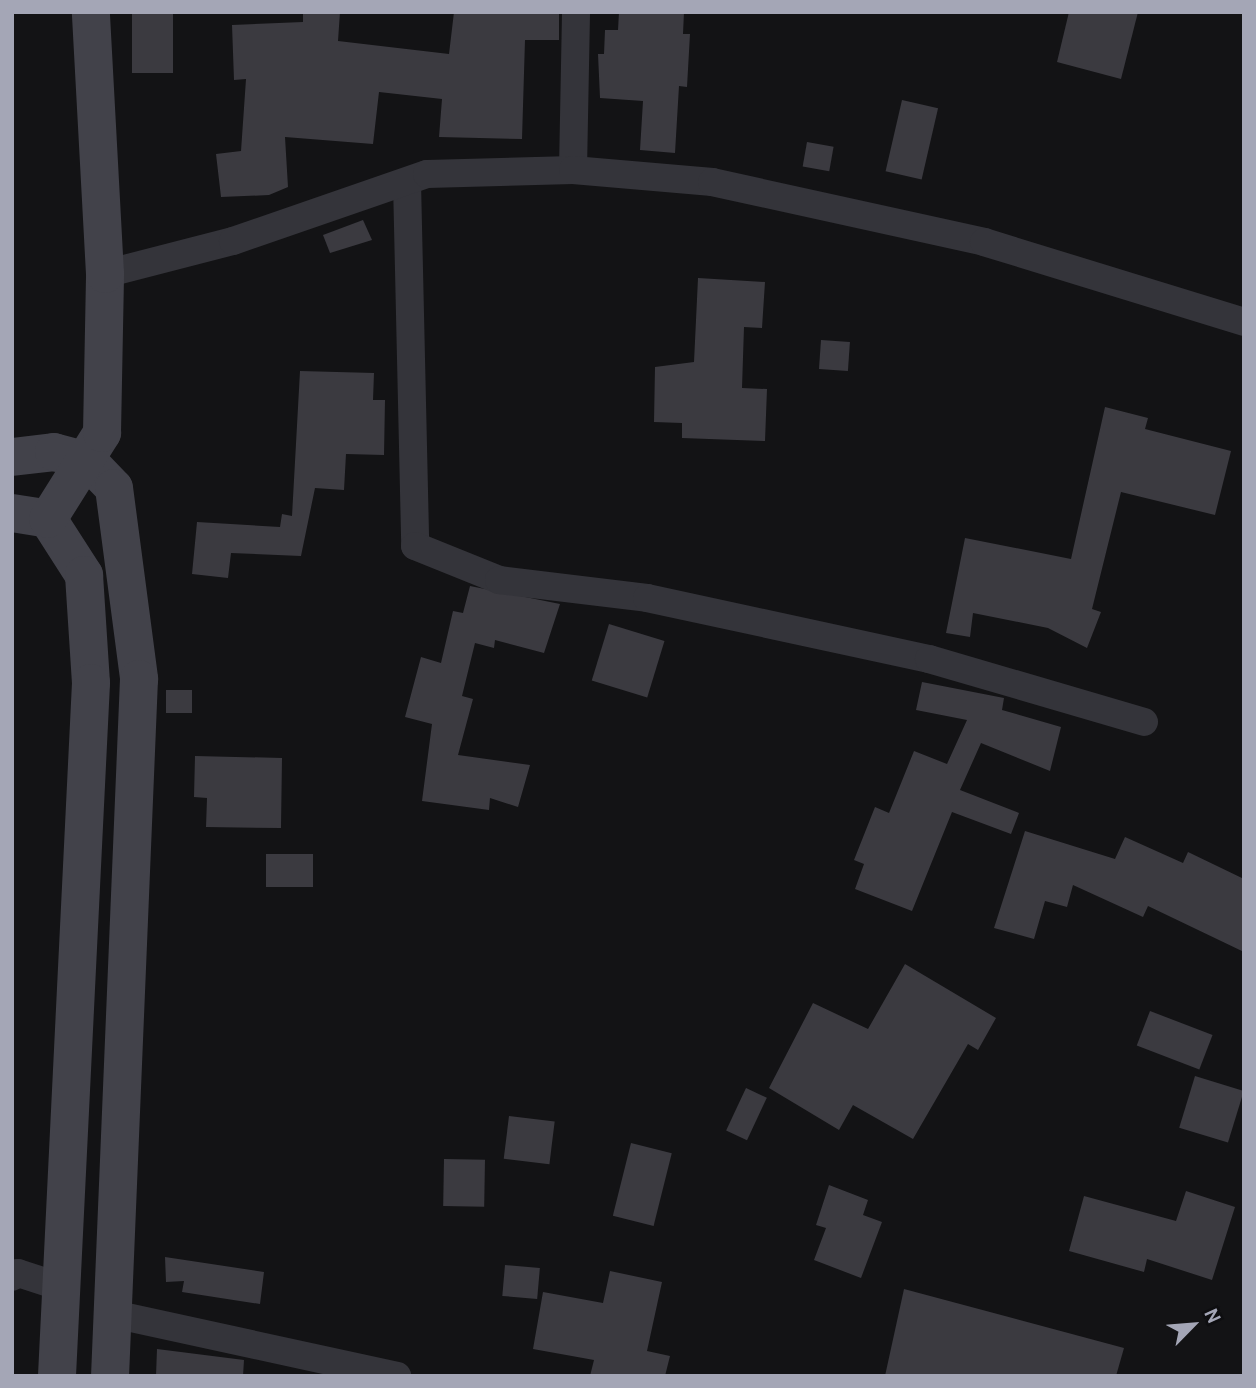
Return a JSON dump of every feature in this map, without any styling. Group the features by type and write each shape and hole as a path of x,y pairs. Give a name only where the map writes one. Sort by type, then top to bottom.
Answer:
{"street":[{"path":"57,1376 91,683 84,575 30,516 88,461 102,433 106,274 91,12"},
{"path":"573,170 576,12"},
{"path":"106,274 233,241 427,174 573,170 712,182 984,242 1244,323"},
{"path":"407,182 415,546 499,580 647,598 915,656 1144,722"},
{"path":"12,457 54,452 88,461 114,488 121,518 139,679 110,1376"},
{"path":"12,1277 18,1273 61,1287"},
{"path":"113,1314 397,1376"}],"building":[{"path":"132,12 173,12 173,73 132,73"},
{"path":"303,12 340,12 338,41 449,54 454,12 559,12 559,40 525,40 522,139 439,137 442,99 379,92 373,144 285,137 288,187 269,195 221,197 216,154 241,151 246,79 234,80 232,25 303,22"},
{"path":"619,12 684,12 683,34 690,34 687,87 679,86 675,153 640,150 643,101 600,98 598,54 604,54 605,30 618,30"},
{"path":"1069,12 1138,12 1121,79 1057,62"},
{"path":"902,100 938,108 922,179 886,171"},
{"path":"807,142 834,147 829,171 803,167"},
{"path":"363,220 372,240 330,253 323,235"},
{"path":"698,278 765,282 762,328 744,327 742,388 767,389 765,441 682,438 682,423 654,422 655,367 694,362"},
{"path":"821,340 850,342 848,371 819,369"},
{"path":"300,371 374,373 373,400 385,400 384,455 346,454 344,490 315,488 301,556 231,553 228,578 192,574 197,522 280,527 282,514 292,516"},
{"path":"1105,407 1148,418 1145,429 1231,451 1215,515 1121,492 1092,609 1101,612 1087,648 1048,628 973,613 970,637 946,633 965,538 1071,559"},
{"path":"470,586 560,604 544,653 495,640 494,648 475,643 462,696 473,699 458,755 530,765 518,807 490,798 489,810 422,801 432,724 405,717 421,657 441,663 453,611 463,613"},
{"path":"609,624 664,641 647,697 592,680"},
{"path":"922,682 1004,698 1002,710 1061,727 1050,771 981,743 960,790 1019,813 1011,834 952,812 912,911 855,889 864,864 854,860 875,807 889,813 914,751 947,764 967,720 916,710"},
{"path":"166,690 192,690 192,713 166,713"},
{"path":"195,756 282,758 281,828 206,827 207,798 194,797"},
{"path":"1025,831 1115,859 1125,837 1183,863 1188,852 1244,879 1244,952 1148,906 1143,917 1073,885 1067,907 1045,901 1034,939 994,928"},
{"path":"266,854 313,854 313,887 266,887"},
{"path":"905,964 996,1018 978,1050 968,1044 913,1139 853,1105 839,1130 769,1088 813,1003 868,1029"},
{"path":"1150,1011 1213,1035 1199,1070 1137,1046"},
{"path":"1195,1076 1244,1091 1228,1143 1179,1128"},
{"path":"746,1088 767,1098 747,1140 726,1131"},
{"path":"509,1116 555,1122 549,1164 504,1159"},
{"path":"631,1143 672,1153 654,1226 613,1216"},
{"path":"444,1159 485,1160 484,1207 443,1206"},
{"path":"829,1185 868,1200 863,1215 882,1222 861,1278 814,1260 826,1228 816,1225"},
{"path":"1186,1191 1235,1207 1212,1280 1147,1259 1144,1272 1069,1251 1084,1196 1176,1221"},
{"path":"165,1257 264,1272 260,1304 182,1292 184,1281 166,1282"},
{"path":"505,1265 540,1268 537,1299 502,1296"},
{"path":"610,1271 662,1282 647,1351 670,1356 665,1376 590,1376 594,1360 533,1349 543,1292 603,1303"},
{"path":"904,1289 1124,1348 1116,1376 885,1376"},
{"path":"157,1349 244,1360 243,1376 156,1376"}]}
